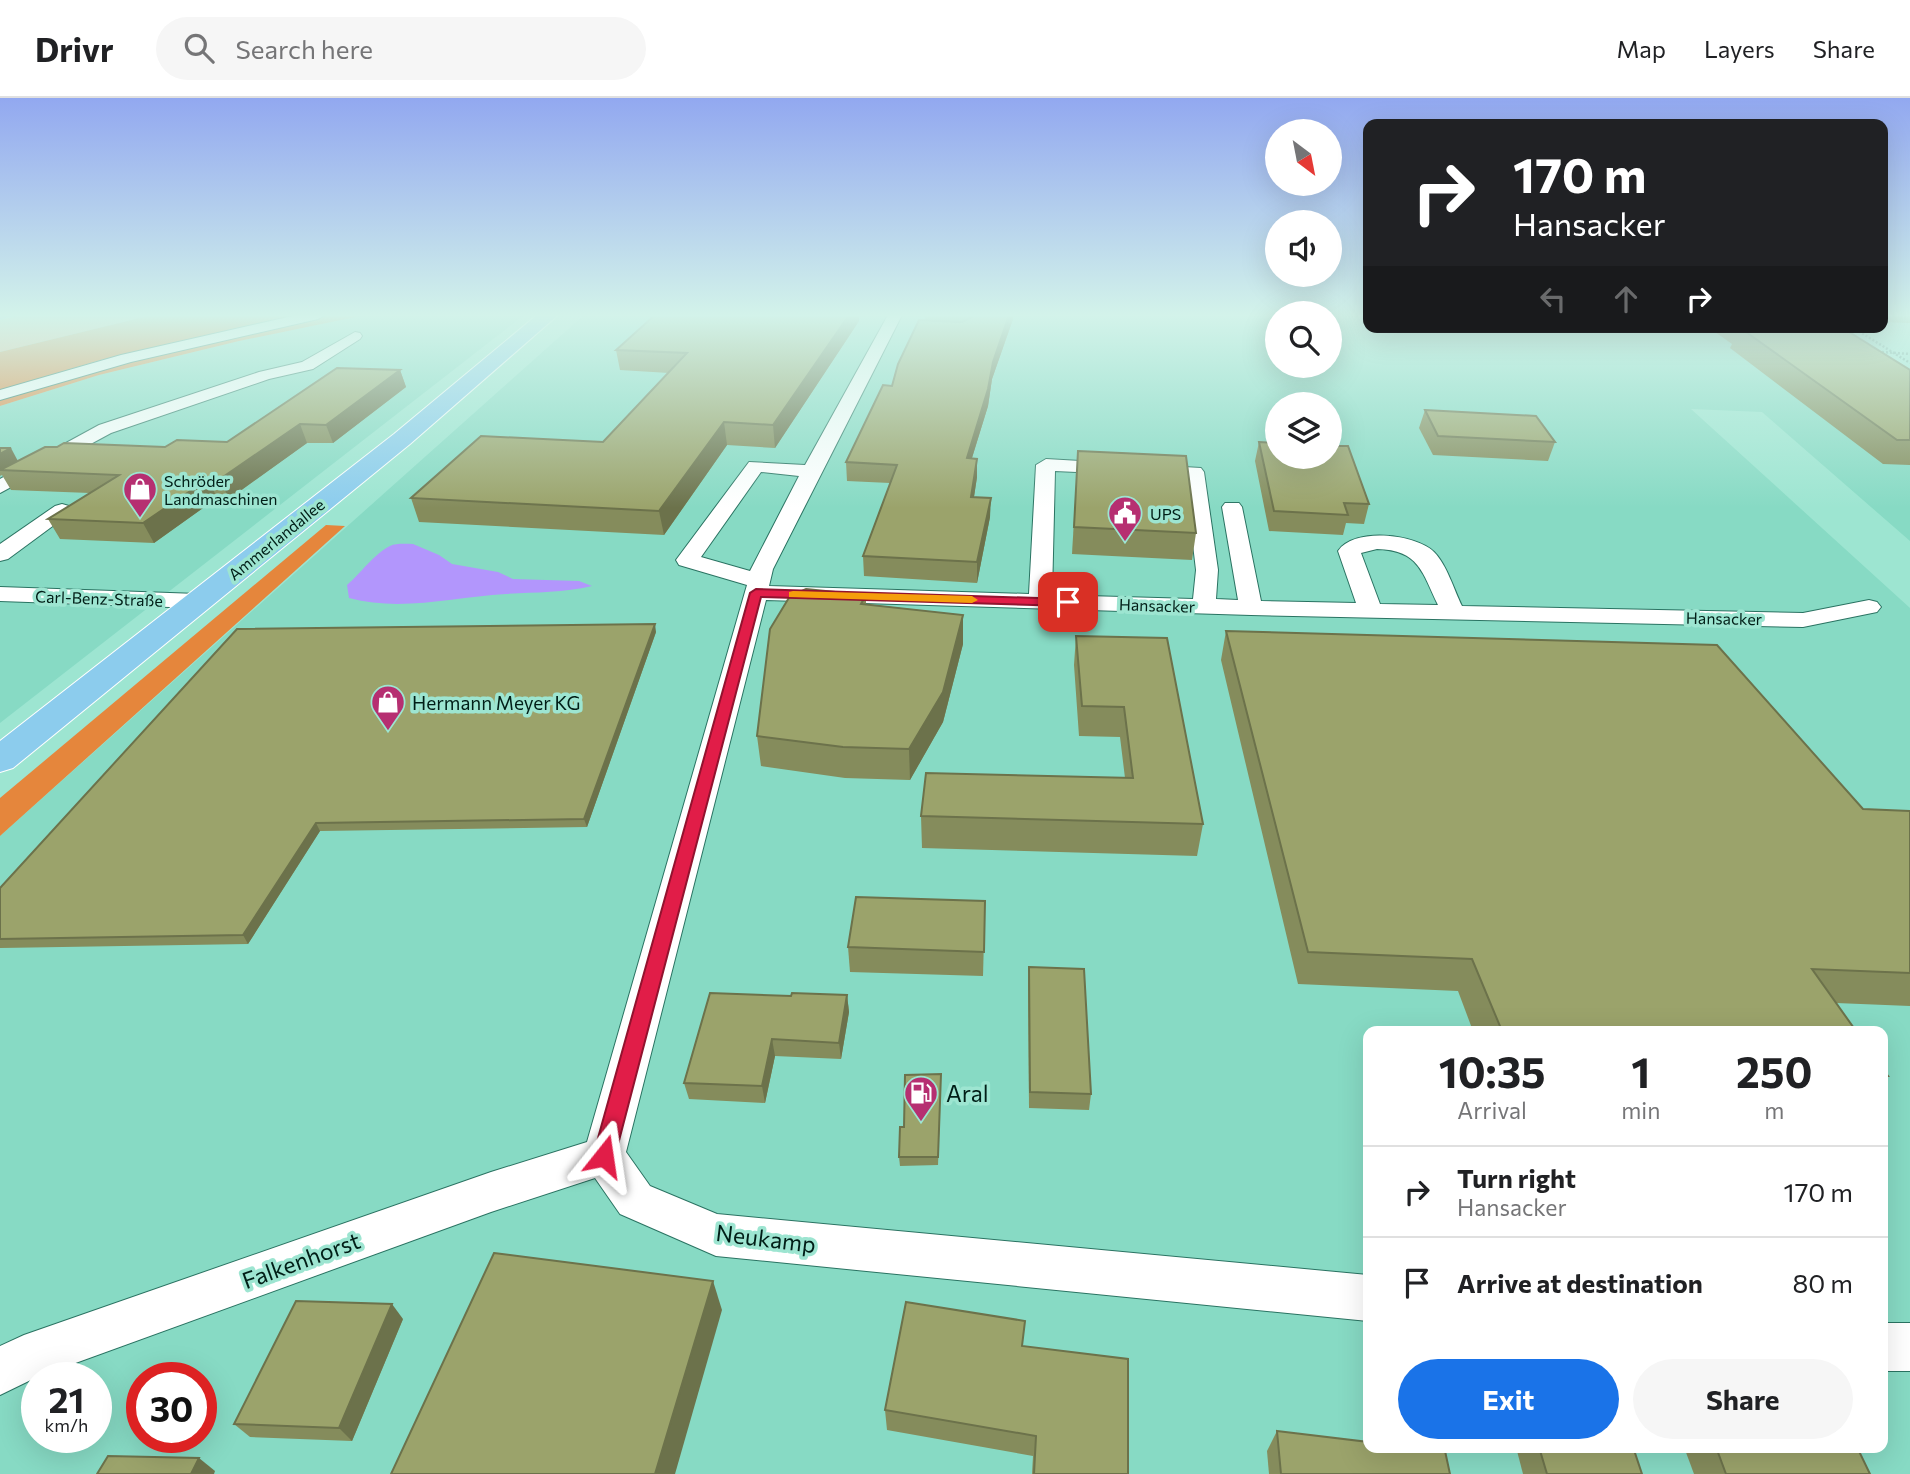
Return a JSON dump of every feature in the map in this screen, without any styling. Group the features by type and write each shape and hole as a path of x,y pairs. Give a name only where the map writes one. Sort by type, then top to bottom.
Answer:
{"main road":[{"name":"Ammerlandallee","path":"0,760 473,379"}],"street":[{"path":"0,395 54,379"},
{"path":"0,487 105,429 253,379"},
{"path":"604,1156 762,569 812,471 864,379"},
{"path":"1040,602 1046,465 1194,472 1206,570 1204,606"},
{"name":"Hansacker","path":"812,471 756,466 687,560 757,587 1040,602 1803,620 1869,607"},
{"path":"1232,507 1251,608"},
{"path":"0,554 62,510"},
{"path":"1371,611 1349,551 1361,544 1373,543 1411,547 1426,557 1454,613"},
{"name":"Carl-Benz-Straße","path":"0,594 198,601"},
{"name":"Neukamp","path":"604,1156 635,1200 716,1235 1363,1297"},
{"name":"Falkenhorst","path":"0,1371 79,1338 491,1192 604,1156"},
{"path":"1888,1347 1910,1347"}],"shaded area":[{"path":"0,379 36,379 0,390"},
{"path":"63,379 86,379 0,406 0,399"},
{"path":"86,379 442,379 0,723 0,406"},
{"path":"512,379 1906,379 1910,382 1910,541 1762,412 1691,409 1910,608 1910,1474 0,1474 0,836"},
{"path":"326,525 345,526 0,836 0,798"},
{"path":"413,544 452,564 498,572 513,579 579,581 592,586 408,604 349,598 347,585 384,549 392,545"}],"building":[{"path":"320,379 388,379 326,425 300,424 220,479 208,479 143,523 48,519 119,475 0,470 45,447 57,447 64,443 165,447 177,440 227,442"},
{"path":"662,379 805,379 773,425 724,422 659,511 411,498 481,436 603,442"},
{"path":"894,379 990,379 967,458 977,459 971,497 991,498 977,562 863,556 897,465 846,462 883,385 892,386"},
{"path":"1812,379 1910,379 1910,440 1897,440"},
{"path":"1425,410 1536,416 1555,442 1438,436"},
{"path":"1259,442 1265,442 1265,469 1342,469 1342,446 1348,446 1369,504 1344,503 1348,515 1274,511"},
{"path":"0,448 11,448 0,454"},
{"path":"1078,451 1186,456 1196,533 1074,527"},
{"path":"806,589 866,595 861,604 963,615 943,692 909,749 843,747 757,736 770,629 790,596"},
{"name":"Hermann Meyer KG","path":"655,624 584,819 316,823 243,935 0,939 0,888 237,629"},
{"path":"1226,631 1717,645 1863,809 1910,811 1910,973 1812,969 1852,1026 1500,1026 1472,959 1308,952"},
{"path":"1076,636 1167,638 1203,824 921,816 926,773 1133,778 1124,707 1082,706"},
{"path":"856,897 985,901 984,952 848,947"},
{"path":"1029,967 1084,969 1091,1094 1030,1092"},
{"path":"710,993 847,995 839,1043 772,1039 762,1086 684,1083"},
{"path":"941,1074 938,1157 899,1157 900,1127 904,1127 905,1075"},
{"path":"494,1253 713,1281 655,1474 391,1474"},
{"path":"296,1301 392,1304 339,1428 234,1424"},
{"path":"906,1302 1025,1321 1022,1346 1128,1359 1128,1474 1034,1474 1036,1436 885,1410"},
{"path":"1277,1431 1363,1441 1363,1453 1445,1453 1450,1474 1281,1474"},
{"path":"1541,1453 1635,1453 1642,1474 1547,1474"},
{"path":"1718,1453 1860,1453 1870,1474 1726,1474"},
{"path":"108,1456 199,1458 191,1474 97,1474"}],"slow traffic":[{"path":"793,594 972,600"}],"place":[{"name":"Schröder Landmaschinen","path":"140,519"},
{"name":"UPS","path":"1125,543"},
{"name":"Hermann Meyer KG","path":"388,732"},
{"name":"Aral","path":"921,1123"}],"route":[{"path":"604,1156 756,593 1068,602"}]}
